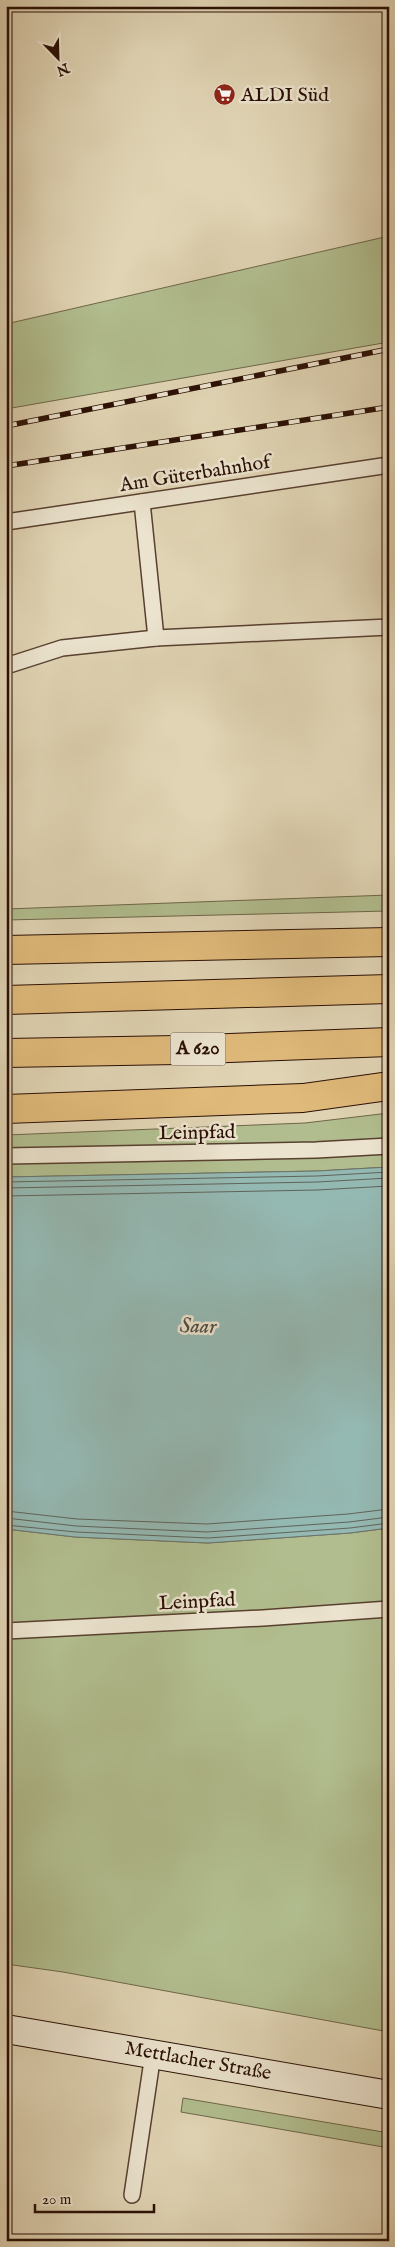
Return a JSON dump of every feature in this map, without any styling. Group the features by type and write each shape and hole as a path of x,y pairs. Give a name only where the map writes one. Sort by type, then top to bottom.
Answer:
{"highway":[{"path":"6,950 389,942"},
{"path":"6,1000 389,989"},
{"name":"A 620","path":"6,1053 176,1050 389,1042"},
{"path":"6,1109 304,1098 389,1086"}],"street":[{"name":"Mettlacher Straße","path":"6,2029 389,2095"}],"lane":[{"name":"Am Güterbahnhof","path":"6,522 389,465"},
{"path":"142,502 156,638"},
{"path":"6,666 62,648 156,638 389,627"},
{"name":"Leinpfad","path":"6,1156 307,1150 389,1146"},
{"name":"Leinpfad","path":"6,1631 389,1609"},
{"path":"132,2195 153,2054"}],"green space":[{"path":"389,236 389,342 6,409 6,324"},
{"path":"389,895 389,911 6,920 6,909"},
{"path":"389,1113 389,1167 317,1171 6,1177 6,1135 305,1123"},
{"path":"389,1528 389,2032 63,1972 6,1964 6,1529 75,1537 208,1543 350,1533"},
{"path":"183,2098 389,2133 389,2148 181,2112"}],"water":[{"name":"Saar","path":"389,1167 389,1528 350,1533 208,1543 75,1537 6,1529 6,1177 317,1171"}],"railway":[{"path":"6,426 389,349"},
{"path":"6,466 389,407"}],"place":[{"name":"ALDI Süd","path":"225,95"}]}
